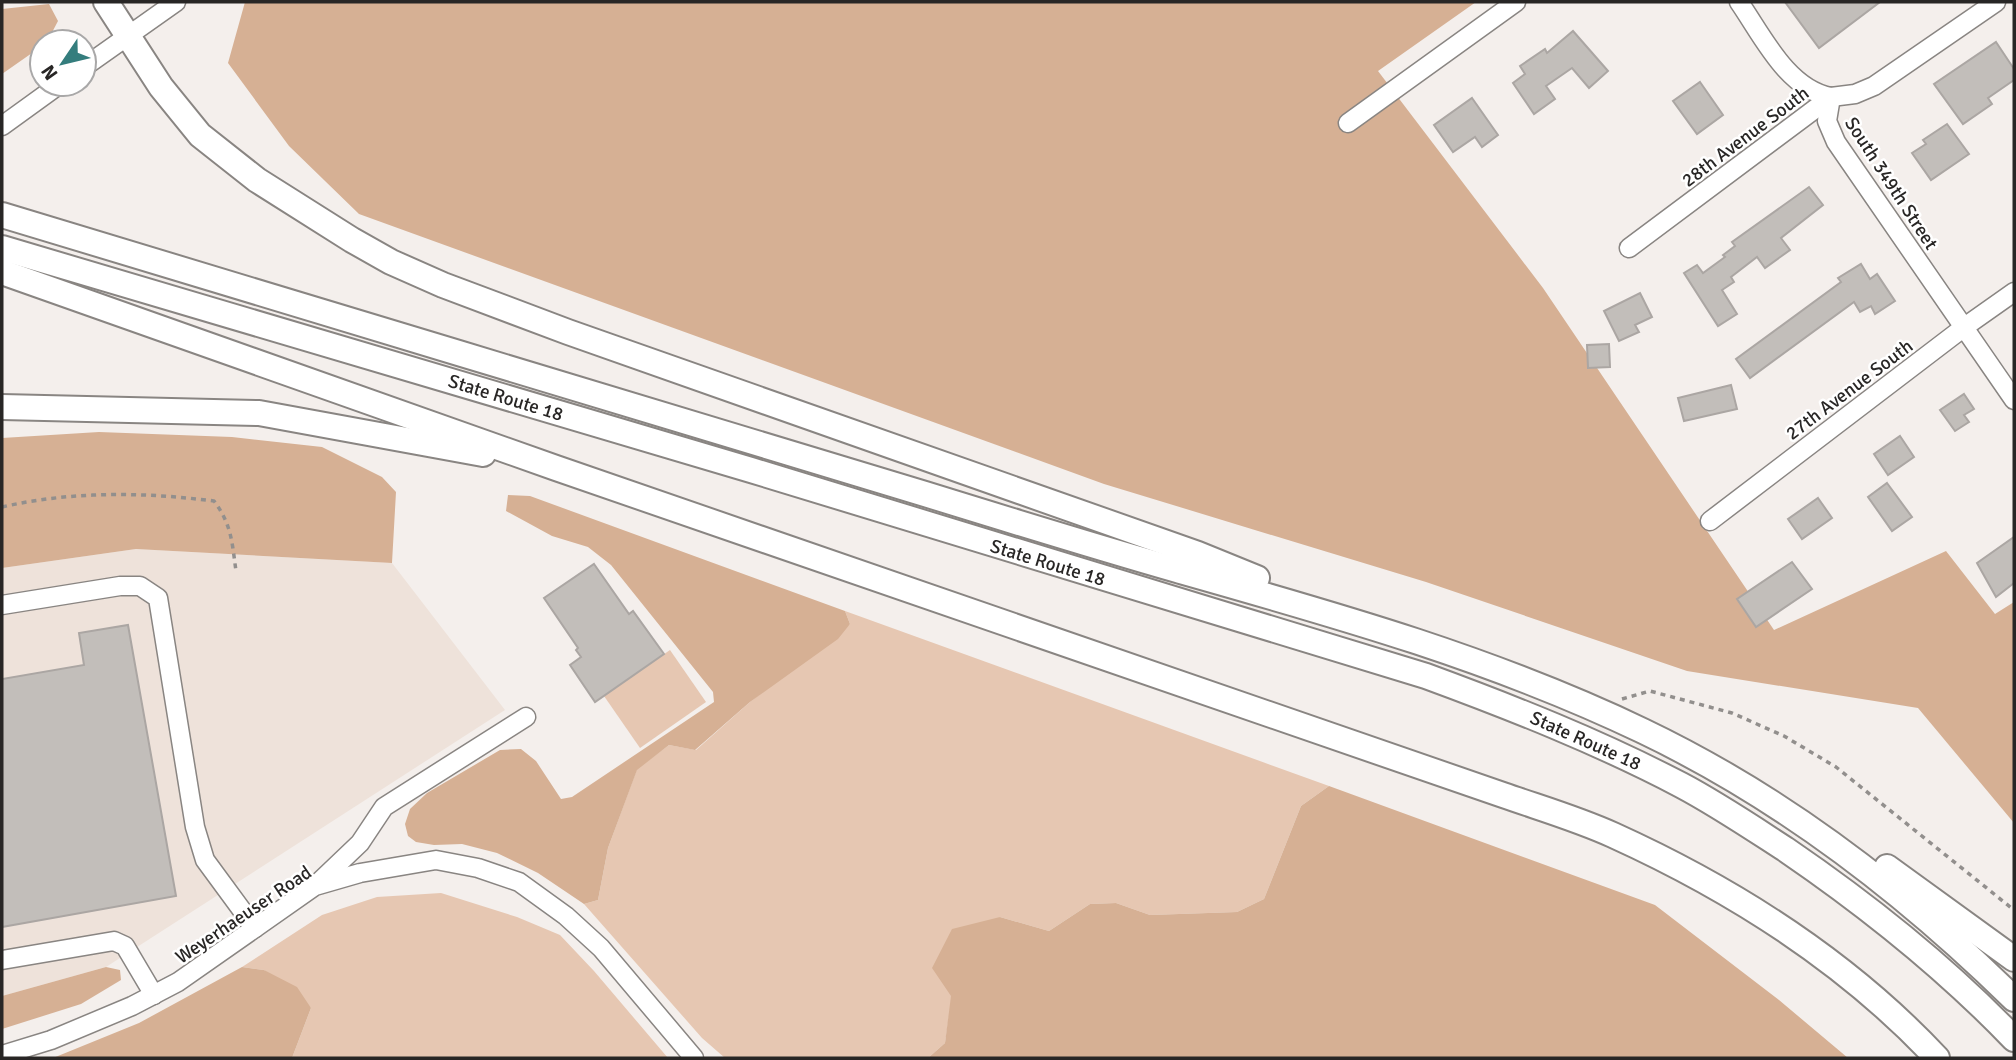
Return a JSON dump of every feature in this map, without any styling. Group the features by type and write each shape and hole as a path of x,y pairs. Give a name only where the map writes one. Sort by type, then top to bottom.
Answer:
{"highway":[{"path":"106,2 161,87 200,135 257,180 391,262 455,290 568,332 1198,554 1366,624"},
{"name":"State Route 18","path":"2,215 1126,555 1366,624 1478,661 1647,733 1772,803 1889,887 2014,999"},
{"name":"State Route 18","path":"2,248 751,470 1426,676 1525,712 1609,749 1682,786 1747,824 1822,874 1889,923 2014,1039"},
{"path":"2,272 556,468 1612,834 1697,876 1783,929 1846,975 1937,1058"},
{"path":"2,407 259,413 556,468"},
{"path":"1772,803 1864,851 2014,959"},
{"path":"1846,975 1916,1058"}],"street":[{"path":"98,57 176,2"},
{"path":"1348,123 1516,2"},
{"name":"South 349th Street","path":"1739,2 1793,76 1808,89 1831,97 1827,116 1830,131 2014,400"},
{"name":"28th Avenue South","path":"1629,248 1831,97 1855,94 1874,86 1996,2"},
{"path":"2,125 40,98"},
{"name":"27th Avenue South","path":"1710,521 2014,292"},
{"path":"2,605 120,586 141,586 158,598 195,827 205,860 255,928"},
{"path":"315,886 360,843 384,807 526,717"},
{"name":"Weyerhaeuser Road","path":"2,1055 51,1040 154,995 178,982 315,886 360,873 436,860 478,868 519,882 566,916 601,948 694,1058"},
{"path":"2,960 114,941 125,946 154,995"}],"path":[{"path":"2,507 34,500 108,493 158,494 215,501 226,517 230,530 236,571"},
{"path":"1591,707 1650,691 1732,713 1784,736 1836,767 2014,910"}],"shaded area":[{"path":"245,2 1476,2 1378,71 1543,288 1774,630 1946,551 1995,614 2014,602 2014,823 1918,708 1687,671 1426,582 1104,484 359,214 289,146 228,63"},
{"path":"49,4 58,21 54,28 28,28 28,56 2,74 2,9"},
{"path":"99,432 232,437 322,447 382,477 396,492 392,563 136,549 2,568 2,438"},
{"path":"508,495 530,496 845,611 850,624 838,639 750,702 695,750 669,745 637,770 608,848 598,900 584,904 538,873 497,853 462,844 434,845 416,842 408,836 405,824 410,809 427,793 500,750 521,749 536,761 561,799 572,797 714,702 713,692 611,565 588,547 552,536 506,511"},
{"path":"136,549 392,563 505,710 106,967 2,996 2,568"},
{"path":"845,611 1329,786 1301,806 1264,899 1237,912 1150,915 1116,903 1090,904 1049,931 1000,917 952,996 945,1043 928,1058 725,1058 702,1038 584,904 598,900 608,848 637,769 669,745 696,750 750,702 850,624"},
{"path":"670,650 706,702 640,748 604,696"},
{"path":"1329,786 1655,905 1779,1000 1848,1058 928,1058 945,1043 951,996 932,968 952,929 1000,917 1049,931 1090,904 1116,903 1150,915 1237,912 1264,899 1301,806"},
{"path":"441,893 517,917 560,935 668,1058 292,1058 311,1008 264,970 242,967 322,915 377,897"},
{"path":"106,967 120,970 121,980 81,1004 2,1029 2,996"},
{"path":"242,967 264,970 297,987 311,1008 292,1058 53,1058 139,1023"}],"building":[{"path":"1785,2 1880,2 1819,48"},
{"path":"1573,31 1608,71 1589,88 1572,68 1546,86 1555,99 1534,114 1513,83 1525,74 1520,66 1545,49 1547,53"},
{"path":"1996,42 2014,69 2014,80 1988,98 1992,104 1963,124 1934,84"},
{"path":"1700,82 1723,115 1697,134 1673,101"},
{"path":"1472,98 1498,135 1482,147 1475,137 1453,152 1434,125"},
{"path":"1947,124 1969,154 1931,180 1912,153 1926,144 1923,140"},
{"path":"1809,187 1823,205 1781,238 1790,250 1765,268 1757,257 1731,277 1734,282 1722,290 1737,314 1718,326 1684,273 1697,265 1703,273 1725,257 1723,255 1735,246 1732,242"},
{"path":"1861,264 1870,279 1877,274 1895,301 1875,314 1871,306 1860,312 1854,302 1750,378 1736,359 1841,282 1838,278"},
{"path":"1640,293 1652,317 1635,325 1639,332 1619,341 1604,311"},
{"path":"1609,344 1610,367 1588,368 1587,345"},
{"path":"1731,385 1737,409 1684,421 1678,398"},
{"path":"1964,394 1974,409 1964,415 1969,422 1955,431 1940,410"},
{"path":"1900,436 1914,457 1888,475 1874,454"},
{"path":"1887,483 1912,517 1892,531 1868,497"},
{"path":"1818,498 1832,518 1802,539 1788,519"},
{"path":"2014,537 2014,583 1996,597 1977,563"},
{"path":"1792,562 1812,589 1756,627 1737,599"},
{"path":"594,564 629,614 633,611 664,654 595,702 570,665 581,657 576,650 578,648 544,598"},
{"path":"128,625 176,896 2,927 2,679 84,665 79,633"}]}
